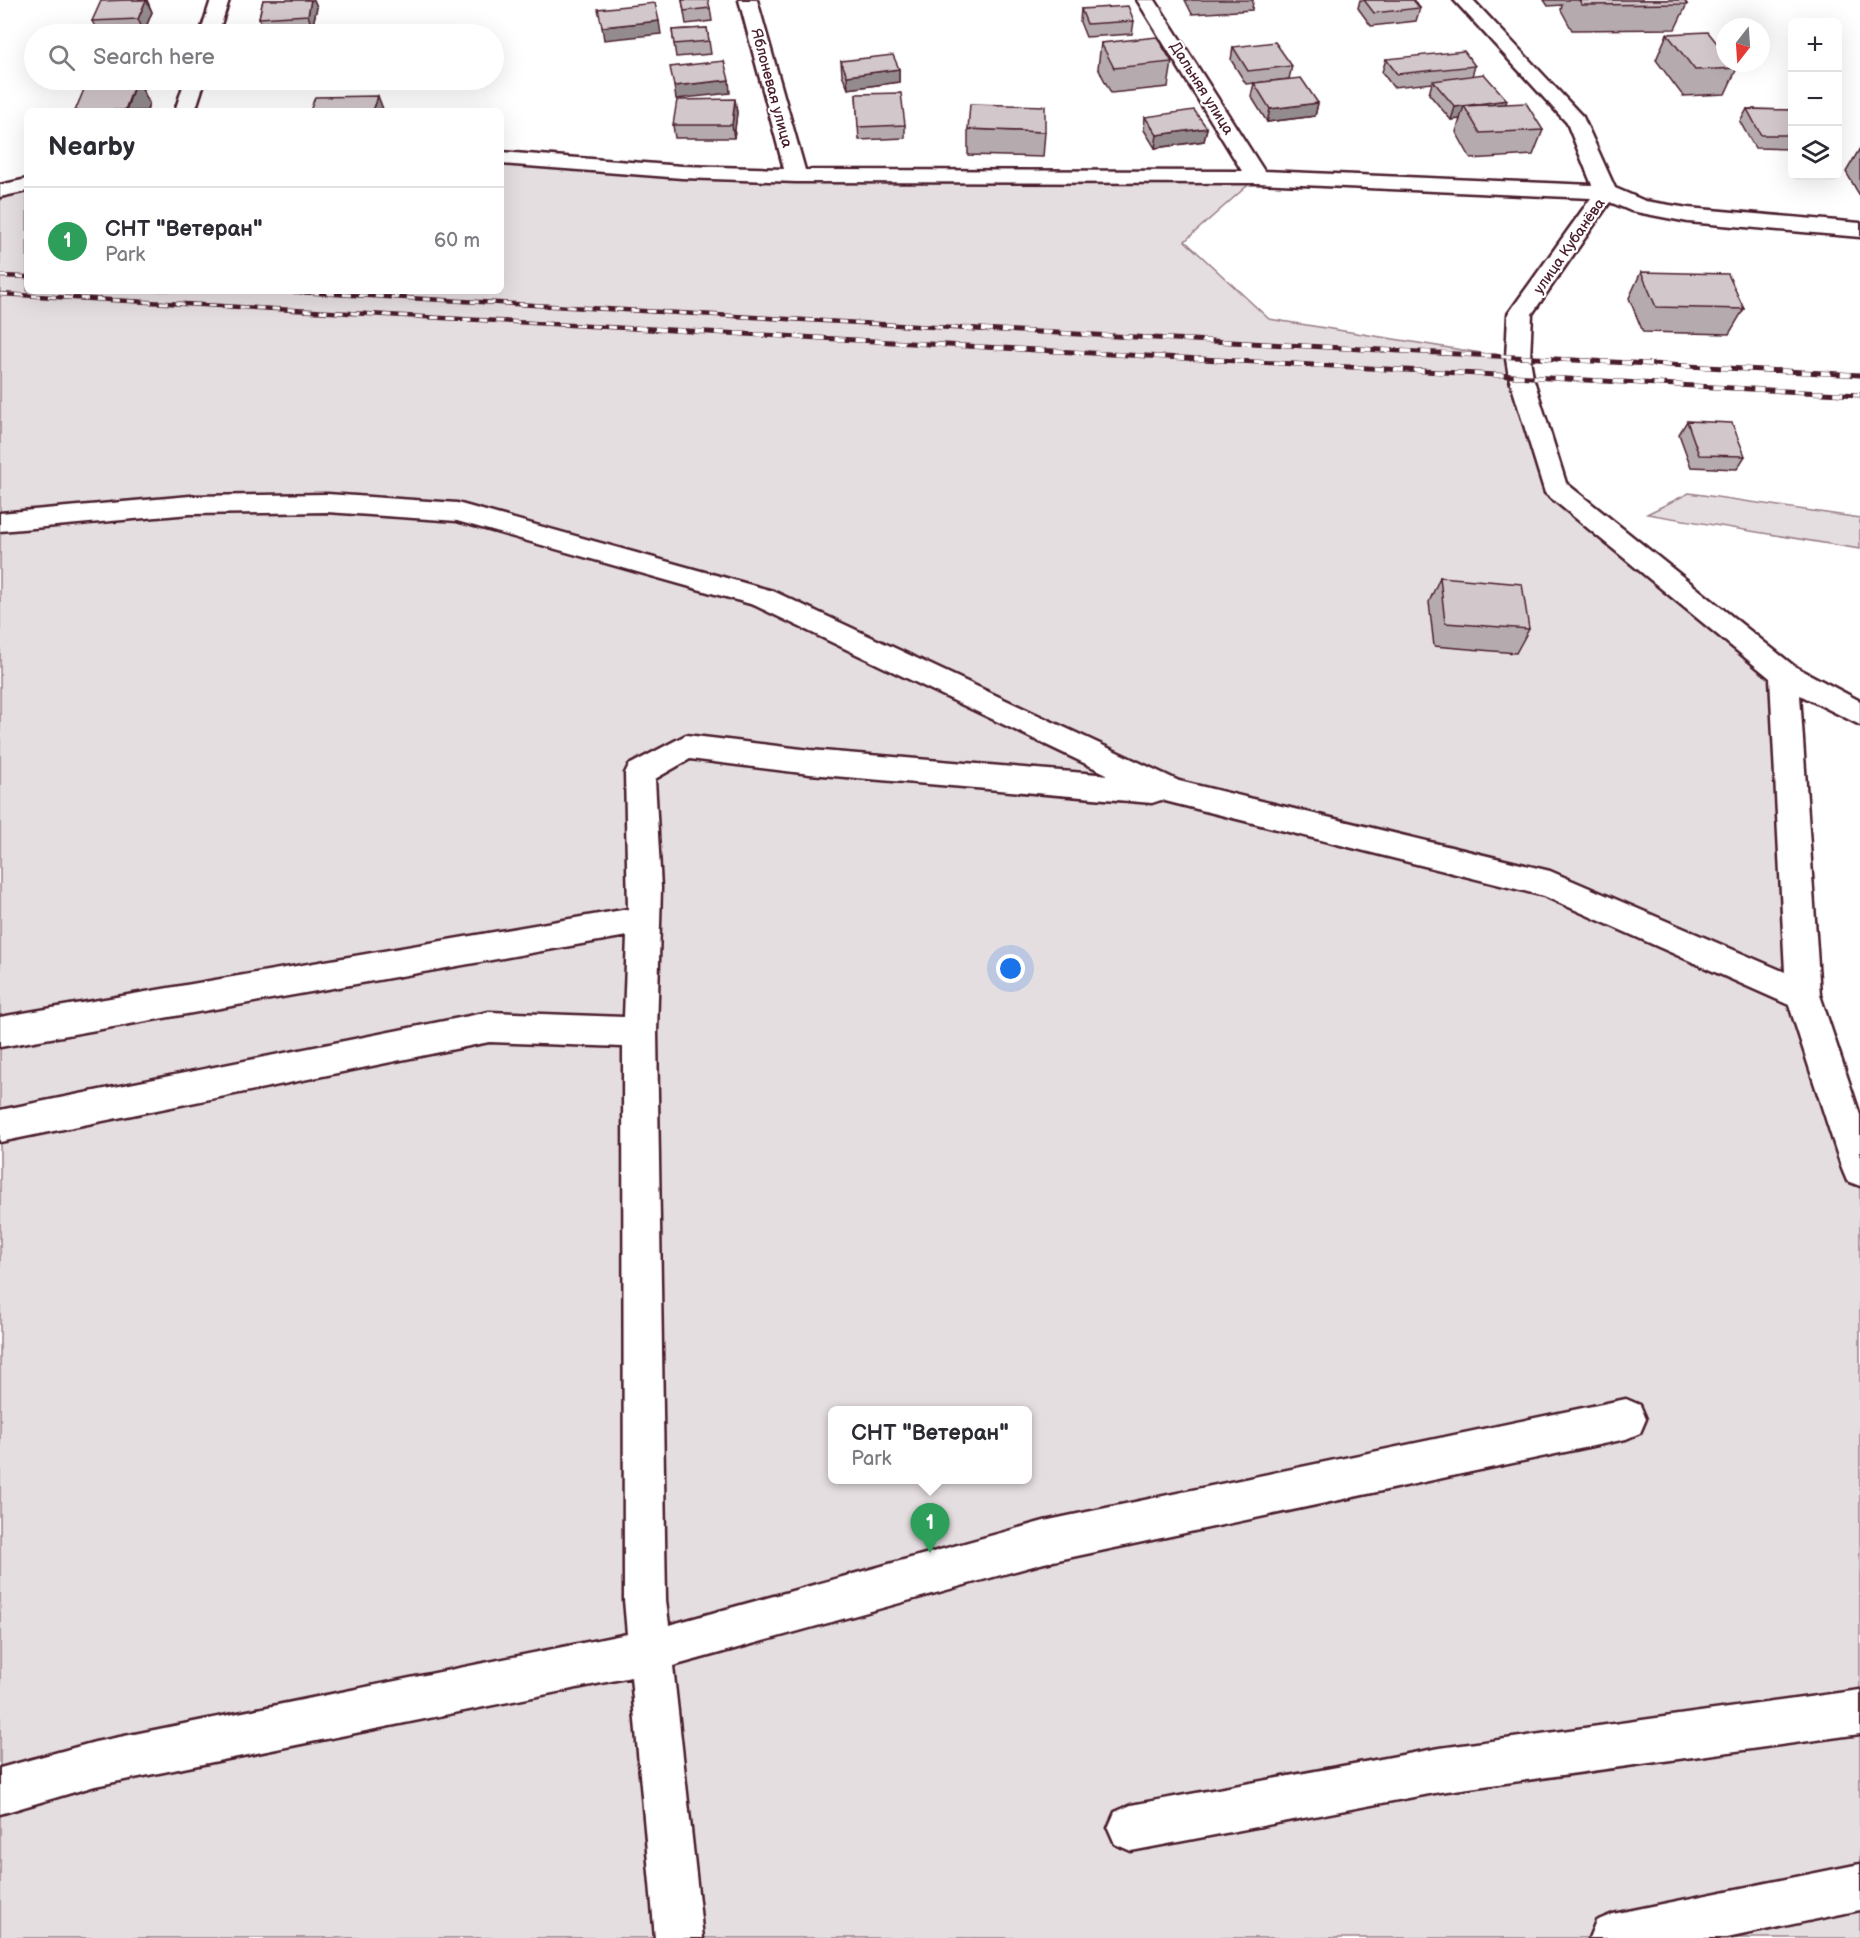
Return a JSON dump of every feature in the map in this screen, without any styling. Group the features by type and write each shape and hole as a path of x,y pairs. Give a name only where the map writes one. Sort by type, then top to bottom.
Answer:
{"street":[{"path":"212,24 220,0"},
{"name":"Яблоневая улица","path":"748,0 796,176"},
{"name":"Дальняя улица","path":"1146,0 1257,177"},
{"name":"улица Кубанёва","path":"1463,0 1576,121 1606,192 1520,314 1518,358 1521,377 1554,487 1784,674 1860,714"},
{"path":"186,108 192,90"},
{"path":"504,158 682,172 796,176 1257,177 1606,192 1639,206 1688,215 1860,230"},
{"path":"0,191 24,186"},
{"path":"0,522 202,505 327,503 457,512 763,598 1172,792"},
{"path":"1784,674 1803,995 1860,1169"},
{"path":"679,1938 645,1600 640,1034 645,888 640,773 686,747 810,762 1172,792 1550,884 1803,995"},
{"path":"0,1032 643,920"},
{"path":"0,1126 489,1027 640,1034"},
{"path":"0,1791 95,1764 651,1651 1044,1542 1626,1419"},
{"path":"1131,1828 1440,1770 1860,1712"},
{"path":"1613,1938 1860,1887"}],"shaded area":[{"path":"504,158 682,172 1257,177 1185,241 1269,319 1518,359 1554,487 1784,674 1803,995 1860,1169 1860,1938 0,1938 0,191 24,186 24,294 504,294"},
{"path":"1689,493 1860,518 1860,549 1647,514"}],"building":[{"path":"146,0 138,19 92,21 101,1"},
{"path":"263,0 311,0 308,15 259,18"},
{"path":"682,0 708,0 710,8 684,11"},
{"path":"1364,0 1413,0 1420,8 1374,13"},
{"path":"1579,0 1684,0 1687,4 1582,5"},
{"path":"655,3 659,21 602,27 598,9"},
{"path":"1128,6 1134,21 1087,24 1081,9"},
{"path":"707,28 709,41 674,44 672,30"},
{"path":"1708,32 1716,42 1716,69 1695,70 1667,34"},
{"path":"1157,37 1172,62 1114,68 1101,43"},
{"path":"1275,42 1292,66 1248,71 1233,47"},
{"path":"1464,51 1475,66 1397,74 1386,59"},
{"path":"893,55 899,69 847,76 841,61"},
{"path":"724,61 729,80 674,86 670,67"},
{"path":"1484,74 1507,100 1455,107 1433,81"},
{"path":"1301,78 1318,103 1270,109 1254,83"},
{"path":"84,90 132,90 126,108 76,108"},
{"path":"901,93 905,125 858,127 856,94"},
{"path":"378,96 374,108 311,108 315,97"},
{"path":"735,99 732,125 673,125 677,100"},
{"path":"1526,103 1543,130 1480,133 1464,106"},
{"path":"970,104 1045,106 1045,132 968,129"},
{"path":"1747,109 1788,110 1788,135 1761,135"},
{"path":"1194,110 1207,128 1157,135 1145,117"},
{"path":"1641,272 1728,274 1744,309 1656,307"},
{"path":"1687,421 1732,423 1745,456 1699,455"},
{"path":"1440,577 1522,584 1529,629 1445,623"}],"railway":[{"path":"0,276 24,277"},
{"path":"0,294 663,330"},
{"path":"334,294 989,330"},
{"path":"635,328 1860,395"},
{"path":"962,328 1860,375"}],"place":[{"name":"СНТ \"Ветеран\"","path":"930,1553"}]}
